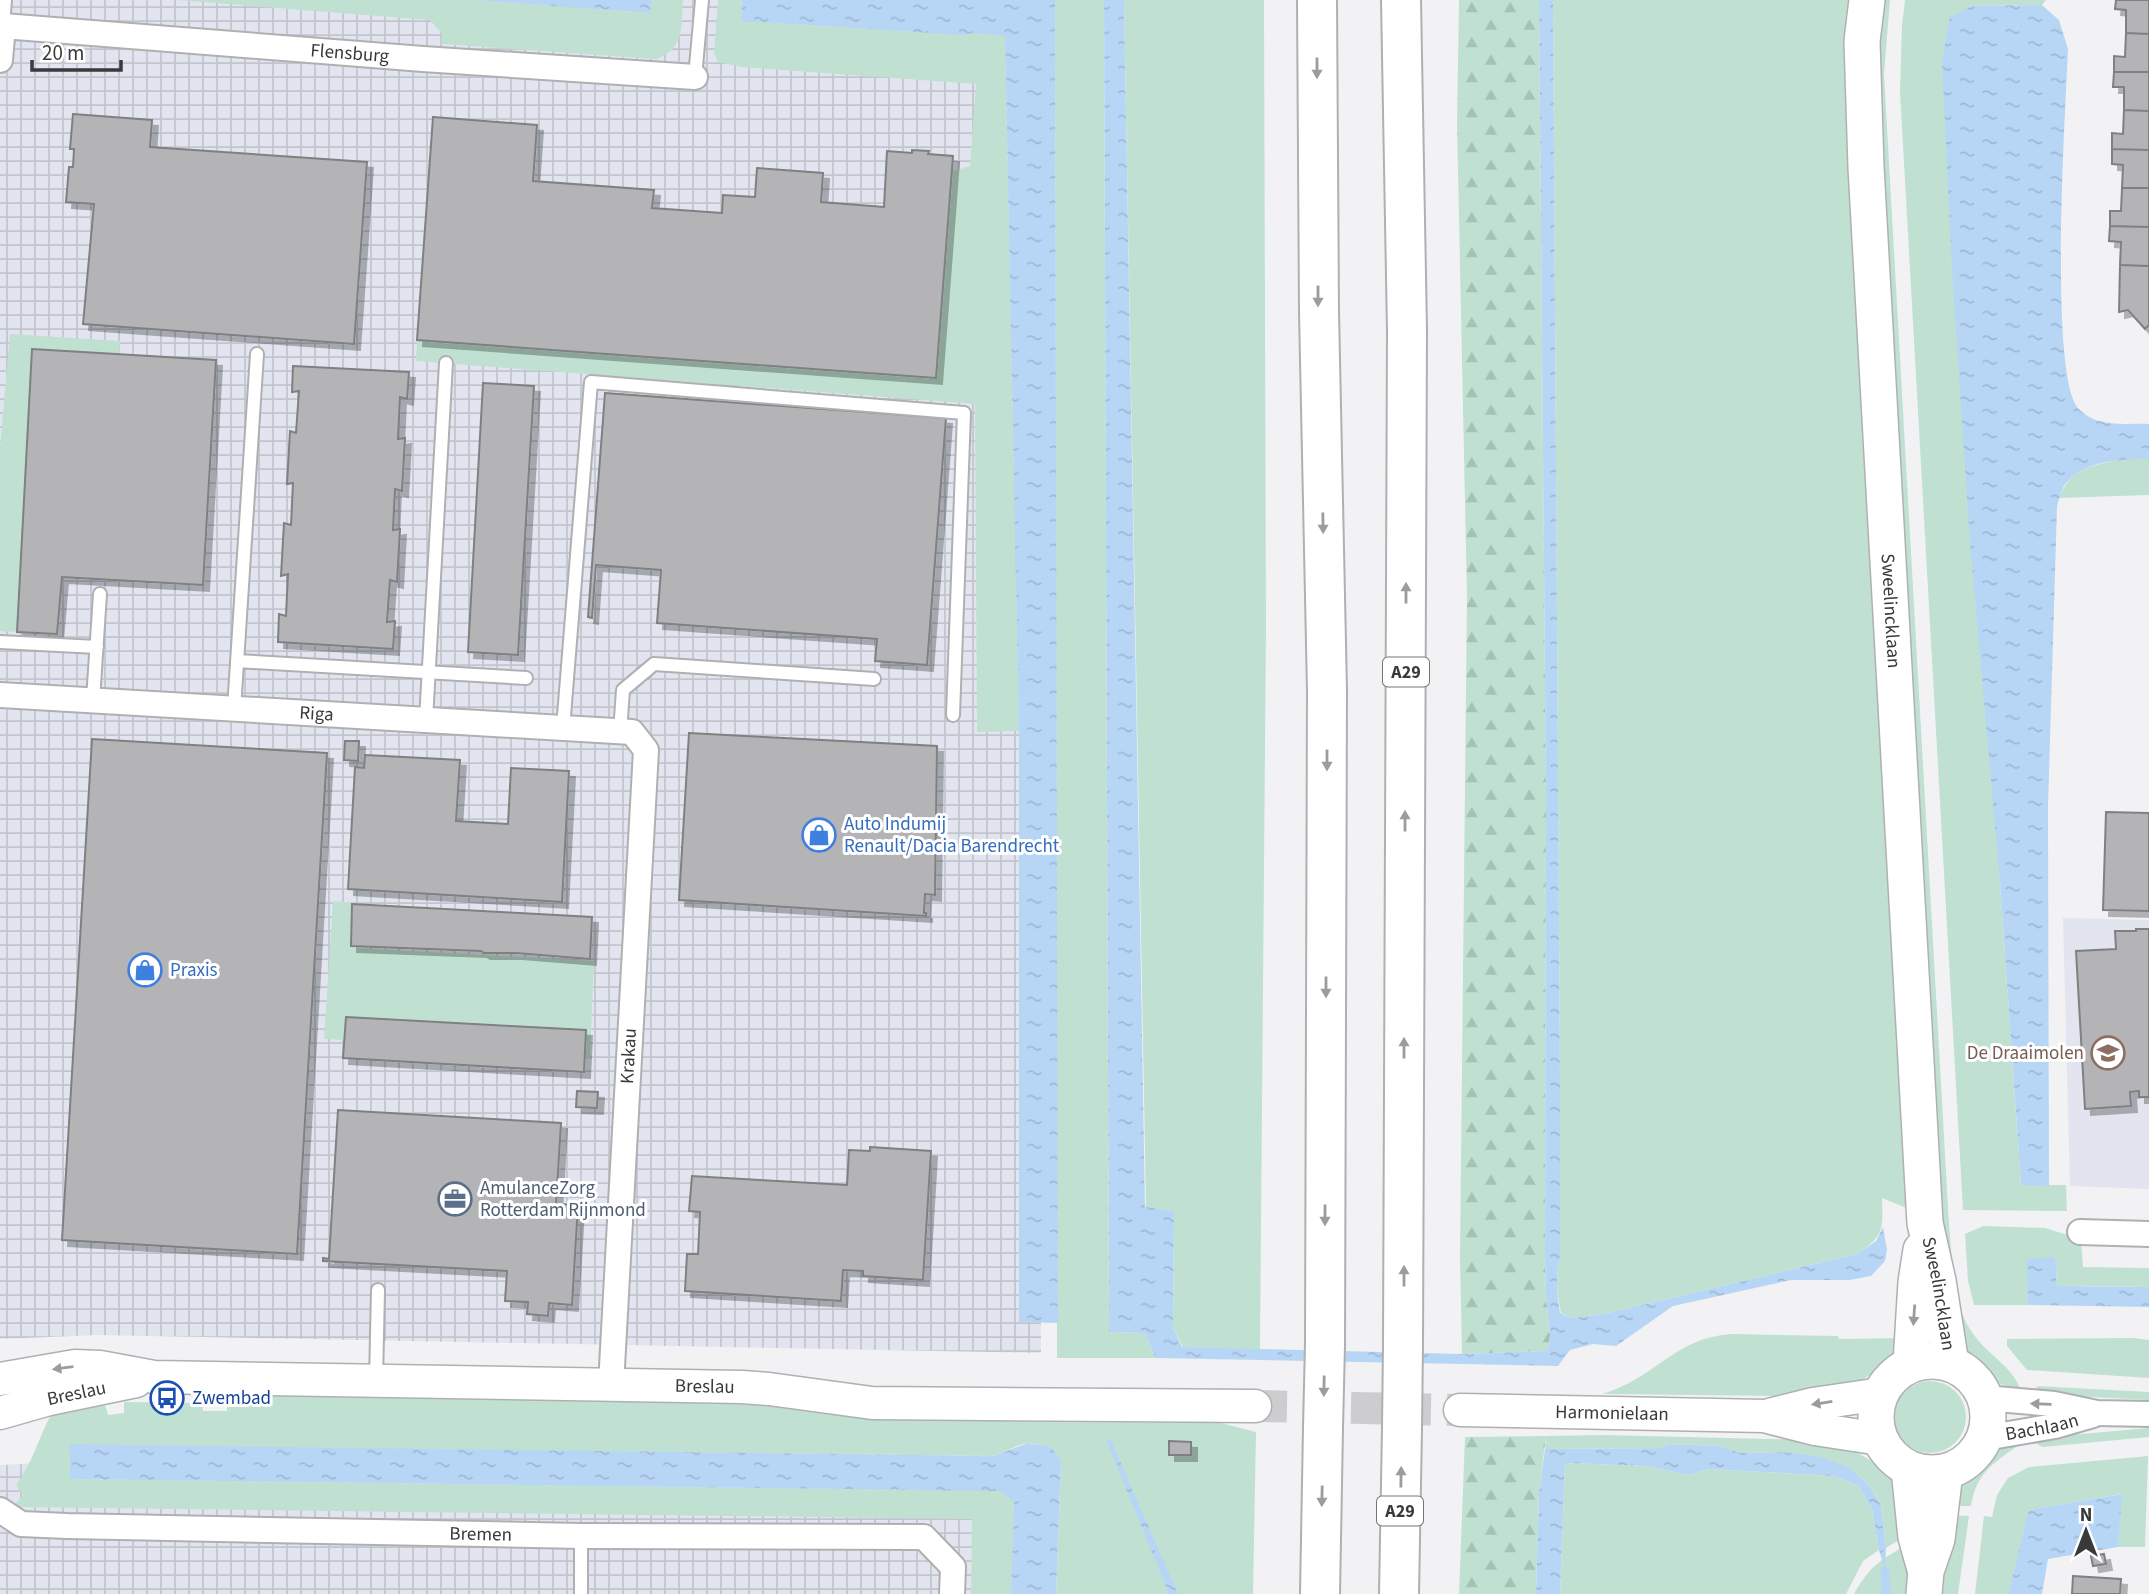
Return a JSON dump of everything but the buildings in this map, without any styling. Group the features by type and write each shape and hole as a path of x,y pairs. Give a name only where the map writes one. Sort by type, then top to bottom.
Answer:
{"highway":[{"path":"1317,0 1319,326 1327,691 1325,1344 1320,1594"},
{"name":"A29","path":"1399,1594 1403,1344 1407,331 1401,0"}],"main road":[{"name":"Sweelincklaan","path":"1867,0 1862,41 1866,167 1925,1223 1938,1281 1951,1364"},
{"name":"Sweelincklaan","path":"1911,1364 1916,1282 1925,1223"},
{"path":"1931,1360 1951,1364 1968,1373 1985,1398 1989,1418 1985,1438 1973,1457 1945,1472 1909,1469 1892,1457 1880,1439 1876,1416 1881,1394 1893,1376 1911,1364 1931,1360"},
{"path":"1909,1469 1916,1537 1925,1582"},
{"path":"1925,1582 1937,1539 1945,1472"}],"street":[{"path":"0,60 3,26"},
{"name":"Flensburg","path":"3,26 423,59 695,76"},
{"name":"Riga","path":"0,695 626,732"},
{"name":"Krakau","path":"611,1385 646,750 626,732"},
{"path":"2080,1232 2149,1234"},
{"name":"Breslau","path":"0,1379 75,1366 100,1367 154,1377 769,1389 872,1403 1255,1406"},
{"name":"Breslau","path":"0,1413 49,1399 154,1377"},
{"name":"Harmonielaan","path":"1764,1416 1814,1404 1881,1394"},
{"name":"Bachlaan","path":"1985,1398 2054,1404 2097,1413 2149,1414"},
{"name":"Harmonielaan","path":"1460,1410 1764,1416 1815,1429 1880,1439"},
{"name":"Bachlaan","path":"1985,1438 2054,1426 2097,1413"},
{"name":"Bremen","path":"0,1510 21,1524 581,1536 924,1537 953,1567 952,1594"}],"lane":[{"path":"3,26 5,0"},
{"path":"695,76 702,0"},
{"path":"234,709 257,354"},
{"path":"426,720 446,363"},
{"path":"563,728 590,382 964,413 953,715"},
{"path":"93,700 100,594"},
{"path":"0,642 97,647"},
{"path":"237,661 526,678"},
{"path":"626,732 623,690 654,664 874,679"},
{"path":"376,1381 378,1290"},
{"path":"581,1536 581,1594"}],"shaded area":[{"path":"7,0 1027,0 1041,728 1041,1353 97,1335 0,1339 0,75"},
{"name":"De Draaimolen","path":"2063,918 2149,920 2149,1189 2070,1186"},
{"path":"91,1461 1035,1478 1031,1594 0,1594 0,1465"}],"green space":[{"path":"176,0 476,0 649,13 651,0 683,0 677,42 673,49 657,59 441,44 442,34 430,20"},
{"path":"718,0 742,0 741,21 961,35 1005,35 1019,731 977,732 975,404 416,361 417,340 936,378 951,172 970,166 976,84 742,67 718,62 714,53"},
{"path":"1055,0 1104,0 1109,1332 1145,1333 1155,1358 1057,1358"},
{"path":"1124,0 1264,0 1266,628 1260,1350 1183,1347 1173,1328 1174,1211 1146,1208"},
{"path":"1459,0 1539,0 1546,792 1545,1254 1550,1336 1548,1351 1462,1354 1460,1257 1467,597 1457,123"},
{"path":"1553,0 1849,0 1909,1209 1882,1198 1880,1231 1872,1242 1857,1254 1604,1314 1571,1318 1561,1313 1557,1285 1560,1257 1560,1080"},
{"path":"1879,0 1890,0 1884,74 1953,1268 1957,1297 1966,1323 1980,1342 2013,1376 2022,1393 1988,1379 1967,1358 1943,1248 1877,110"},
{"path":"1905,0 2046,0 2042,5 1972,6 2000,883 2021,1185 2066,1185 2067,1211 1963,1210 1900,92"},
{"path":"10,334 120,341 119,355 32,349 17,632 0,631 0,448"},
{"path":"2121,459 2149,459 2149,495 2059,498 2069,480 2076,474"},
{"path":"333,901 357,903 355,948 594,961 590,1059 575,1059 575,1051 324,1039"},
{"path":"1983,1226 2045,1228 2081,1239 2083,1267 2149,1268 2149,1287 2056,1286 2057,1267 2028,1259 2028,1305 1974,1305 1968,1281 1965,1234"},
{"path":"1731,1334 1838,1336 1839,1339 1906,1338 1900,1351 1889,1363 1859,1382 1789,1396 1602,1394 1620,1388 1694,1343"},
{"path":"2007,1339 2149,1340 2149,1378 2027,1370 2007,1346"},
{"path":"1930,1381 1950,1387 1960,1397 1966,1417 1960,1437 1950,1447 1930,1453 1910,1447 1900,1437 1894,1417 1900,1397 1910,1387"},
{"path":"2037,1386 2149,1392 2149,1400 2036,1394"},
{"path":"247,1395 762,1400 860,1417 1221,1423 1256,1432 1253,1594 1056,1594 1061,1462 1042,1447 1029,1443 993,1456 70,1445 70,1479 1000,1491 1014,1502 1011,1594 971,1594 972,1519 21,1507 15,1504 23,1495 16,1485 51,1415 105,1405 108,1415 124,1413 124,1402 202,1403 203,1411 227,1411 227,1404 246,1404"},
{"path":"2149,1428 2149,1437 2043,1447 2038,1445 2036,1438"},
{"path":"1546,1436 1815,1440 1856,1452 1877,1464 1900,1489 1909,1534 1886,1548 1881,1505 1868,1484 1850,1468 1781,1452 1741,1453 1720,1446 1669,1444 1660,1448 1545,1449"},
{"path":"1546,1436 1539,1493 1536,1594 1459,1594 1465,1437"},
{"path":"2022,1443 1982,1476 1971,1506 1952,1506 1959,1481 1979,1461 1999,1448"},
{"path":"2148,1456 2145,1547 2118,1547 2121,1494 2030,1510 2008,1594 1975,1594 1984,1516 1992,1517 1997,1495 2008,1478 2029,1467"},
{"path":"1565,1463 1647,1466 1687,1475 1709,1469 1835,1476 1859,1486 1872,1509 1879,1550 1863,1561 1846,1594 1560,1594"},
{"path":"1949,1515 1969,1516 1958,1594 1943,1594"},
{"path":"1910,1543 1909,1594 1854,1594 1878,1564"}],"water":[{"path":"476,0 651,0 650,13"},
{"path":"742,0 1055,0 1058,1323 1019,1322 1019,731 1005,36 741,21"},
{"path":"1104,0 1124,0 1145,1207 1174,1211 1173,1328 1182,1347 1462,1354 1548,1351 1550,1336 1545,1254 1546,792 1539,0 1553,0 1560,1080 1560,1257 1557,1285 1560,1313 1571,1318 1604,1314 1857,1254 1876,1241 1883,1227 1887,1250 1885,1261 1871,1276 1850,1280 1791,1280 1673,1306 1616,1346 1593,1344 1570,1350 1558,1366 1155,1358 1145,1333 1109,1332"},
{"path":"2042,5 2059,20 2068,49 2062,179 2061,296 2064,348 2070,387 2079,409 2094,419 2111,423 2149,424 2149,459 2116,460 2084,469 2065,485 2057,507 2048,807 2049,1186 2021,1185 2000,883 1970,543 1952,272 1942,60 1950,17 1972,6"},
{"path":"2054,1257 2057,1267 2056,1286 2149,1287 2149,1307 2028,1305 2027,1259"},
{"path":"1110,1438 1178,1594 1169,1594 1106,1440"},
{"path":"1028,1443 1051,1447 1061,1461 1056,1594 1011,1594 1014,1502 1000,1491 70,1479 70,1444 993,1456"},
{"path":"1669,1444 1720,1446 1741,1453 1781,1452 1821,1457 1850,1468 1868,1484 1881,1505 1886,1548 1885,1571 1872,1509 1859,1486 1835,1476 1709,1469 1687,1475 1647,1466 1565,1463 1560,1594 1536,1594 1539,1493 1545,1449 1660,1448"},
{"path":"2122,1494 2118,1547 2048,1559 2042,1594 2008,1594 2029,1510"}],"waterway":[{"path":"1885,1571 1886,1594"}],"tunnel":[{"path":"1255,1406 1460,1410"}],"place":[{"name":"Auto Indumij Renault/Dacia Barendrecht","path":"819,835"},
{"name":"Praxis","path":"145,970"},
{"name":"De Draaimolen","path":"2108,1053"},
{"name":"AmulanceZorg Rotterdam Rijnmond","path":"455,1199"},
{"name":"Zwembad","path":"167,1398"}]}
